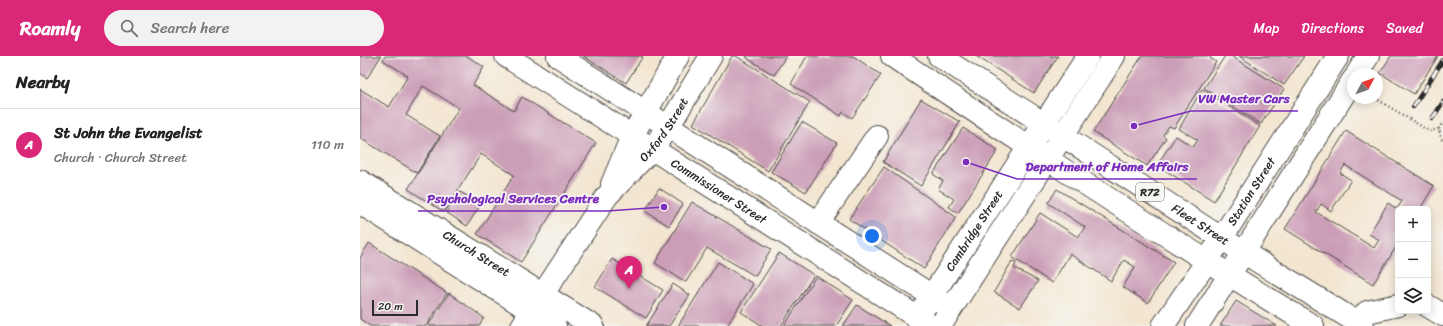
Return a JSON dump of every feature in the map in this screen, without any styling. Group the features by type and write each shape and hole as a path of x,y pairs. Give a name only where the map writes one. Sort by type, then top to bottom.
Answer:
{"street":[{"name":"Commissioner Street","path":"506,56 921,323"},
{"path":"558,56 931,295 945,317"},
{"name":"Oxford Street","path":"607,196 632,136 678,56"},
{"name":"Oxford Street","path":"532,310 607,196 652,149 668,127 711,56"},
{"name":"R72","path":"892,56 1048,161 1228,275 1313,326"},
{"name":"Fleet Street","path":"939,56 1359,325"},
{"name":"Cambridge Street","path":"921,323 931,295 1088,56"},
{"name":"Cambridge Street","path":"945,317 1048,161 1114,56"},
{"name":"Station Street","path":"1163,326 1222,238 1338,56"},
{"path":"1360,68 1368,56"},
{"name":"Station Street","path":"1197,326 1347,89"},
{"path":"818,223 877,136"},
{"name":"Church Street","path":"360,181 555,326"},
{"name":"Church Street","path":"360,203 532,310 593,326"},
{"path":"1359,325 1367,312 1395,306"},
{"path":"1431,308 1443,315"}],"path":[{"path":"1383,103 1429,131 1438,129 1443,122"},
{"path":"1438,129 1441,139 1443,140"}],"building":[{"path":"360,56 381,56 367,78 360,73"},
{"path":"385,56 467,56 484,67 473,85 514,111 522,97 596,143 521,262 477,234 514,175 481,154 444,212 408,189 459,108 423,86 406,115 440,136 417,173 360,138 360,89 389,107 408,76 383,60"},
{"path":"583,56 643,56 626,83"},
{"path":"732,56 736,56 810,102 768,171 693,124"},
{"path":"746,56 786,56 774,75"},
{"path":"807,56 853,56 881,75 852,118 843,112 841,116 791,84"},
{"path":"976,56 1058,56 1034,93"},
{"path":"1142,56 1211,56 1210,58 1216,62 1174,128 1169,126 1163,135 1166,138 1147,166 1093,132"},
{"path":"1225,56 1231,56 1284,89 1261,124 1204,88"},
{"path":"1239,56 1304,56 1284,85"},
{"path":"1391,56 1438,56 1414,94 1383,75 1383,68"},
{"path":"1202,89 1260,126 1214,201 1157,165 1176,136 1193,147 1198,140 1179,129"},
{"path":"921,99 960,122 921,186 883,162"},
{"path":"802,122 837,143 806,192 771,172"},
{"path":"963,128 998,150 958,213 949,207 954,199 938,189 943,181 933,174"},
{"path":"1346,131 1434,186 1422,206 1399,206 1402,201 1345,165 1340,173 1351,180 1331,211 1321,204 1316,212 1374,248 1379,240 1369,234 1388,203 1395,208 1395,249 1373,284 1285,229"},
{"path":"884,167 956,217 924,269 849,219"},
{"path":"659,188 683,204 669,226 645,211"},
{"path":"1057,189 1174,262 1148,303 1123,287 1135,267 1124,260 1111,281 1070,254 1052,283 1012,257 1040,213 1078,237 1085,227 1048,203"},
{"path":"460,192 481,204 467,226 446,212"},
{"path":"692,202 771,249 755,276 707,248 686,282 655,263"},
{"path":"369,243 447,293 426,326 370,326 360,319 360,258"},
{"path":"779,253 814,275 781,326 763,326 741,312"},
{"path":"612,259 663,290 646,318 595,287"},
{"path":"1012,261 1016,263 1014,268 1038,281 1020,308 994,292"},
{"path":"718,262 753,284 727,326 678,326"},
{"path":"816,276 853,300 836,326 784,326"},
{"path":"673,284 690,295 669,326 646,326"},
{"path":"449,293 484,318 479,326 428,326"},
{"path":"1236,301 1277,326 1220,326"},
{"path":"857,305 890,326 843,326"}],"railway":[{"path":"1413,107 1443,60"},
{"path":"1432,119 1443,102"}],"place":[{"name":"VW Master Cars","path":"1134,126"},
{"name":"Department of Home Affairs","path":"966,162"},
{"name":"Psychological Services Centre","path":"664,207"},
{"name":"St John the Evangelist","path":"629,289"}]}
